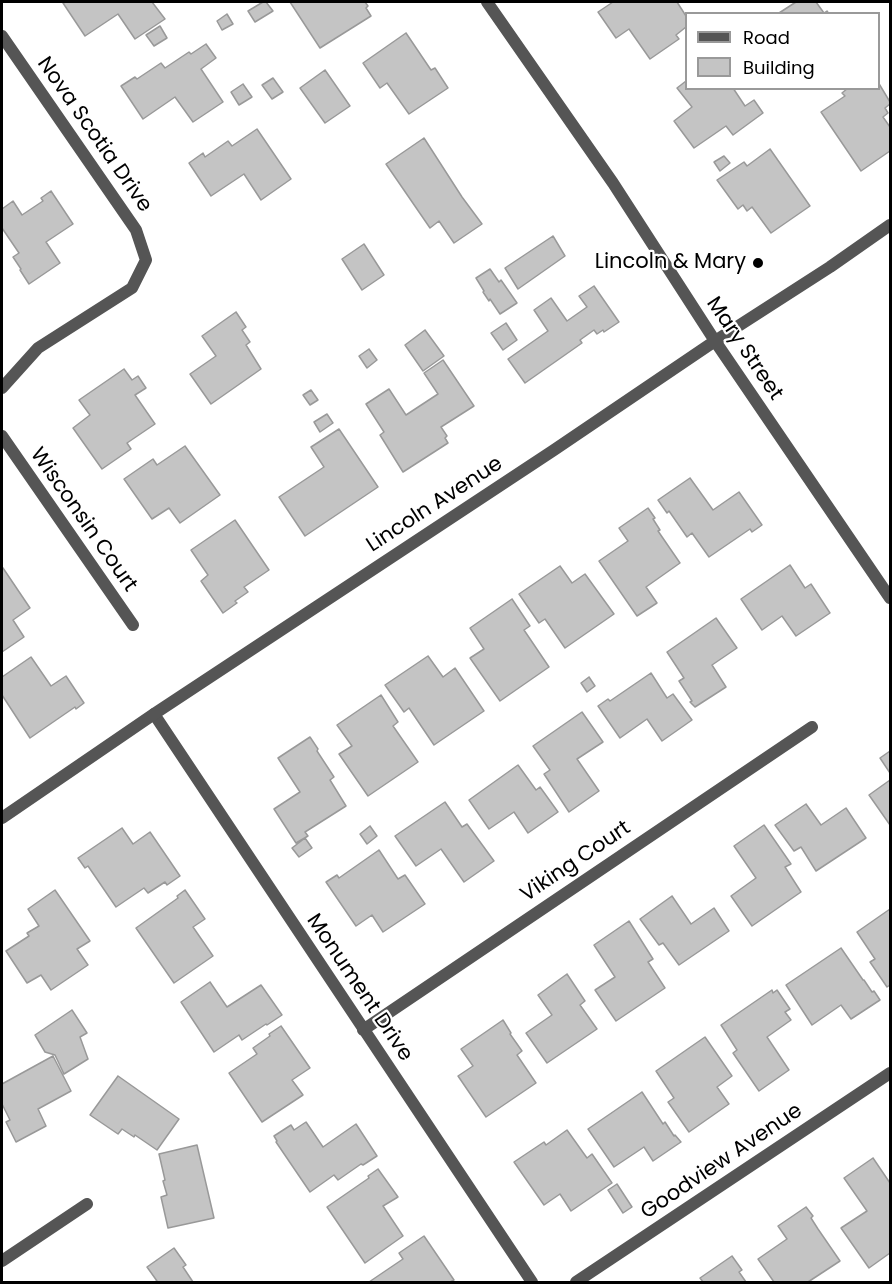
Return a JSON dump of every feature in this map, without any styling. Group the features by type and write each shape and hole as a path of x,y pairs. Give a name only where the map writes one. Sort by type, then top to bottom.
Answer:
{"street":[{"name":"Mary Street","path":"487,2 613,183 715,341 891,598"},
{"name":"Nova Scotia Drive","path":"2,36 136,230 146,260 132,288 38,348 2,388"},
{"name":"Lincoln Avenue","path":"2,818 154,714 891,225"},
{"name":"Wisconsin Court","path":"2,436 133,625"},
{"name":"Monument Drive","path":"154,714 532,1282"},
{"name":"Viking Court","path":"363,1029 812,727"},
{"name":"Goodview Avenue","path":"576,1282 891,1073"},
{"path":"2,1261 87,1204"}],"building":[{"path":"152,2 165,19 135,39 118,14 85,36 63,3"},
{"path":"266,2 273,11 255,22 248,11"},
{"path":"290,2 365,2 371,16 320,48"},
{"path":"613,2 677,2 685,14 685,28 676,35 679,39 650,59 629,29 616,38 598,12"},
{"path":"796,2 816,2 823,12 781,12"},
{"path":"227,14 233,24 222,30 217,21"},
{"path":"160,26 167,38 154,46 146,35"},
{"path":"406,33 431,70 435,68 448,88 409,114 387,83 380,88 363,63"},
{"path":"206,44 216,58 201,69 223,102 193,122 175,97 143,119 121,86 135,77 137,79 161,63 165,68"},
{"path":"325,70 350,106 325,123 300,88"},
{"path":"273,78 283,92 272,99 262,85"},
{"path":"685,82 685,90 734,90 745,106 754,100 763,113 733,135 726,126 694,148 674,121 692,107 677,88"},
{"path":"243,84 252,97 239,105 231,92"},
{"path":"880,85 890,102 885,108 888,113 883,117 890,127 890,151 861,171 821,112 845,96 842,93 846,90 880,90"},
{"path":"257,129 291,179 261,200 244,174 211,196 189,163 203,153 205,157 228,141 232,146"},
{"path":"424,138 482,224 454,243 439,221 430,228 386,164"},
{"path":"770,149 810,206 771,233 752,207 747,211 743,205 738,209 717,180 744,162 747,166"},
{"path":"724,156 730,163 720,171 714,162"},
{"path":"51,191 73,224 46,242 60,263 29,284 13,257 19,253 2,228 2,209 13,201 22,215 43,201 41,198"},
{"path":"553,236 565,256 518,289 505,268"},
{"path":"364,244 384,275 362,290 342,259"},
{"path":"490,269 517,303 500,314 483,292 476,278"},
{"path":"594,286 619,322 604,332 603,330 597,334 594,330 580,340 582,343 525,383 508,359 548,331 534,310 551,298 567,321 587,307 579,296"},
{"path":"236,312 246,327 242,330 250,342 246,345 261,369 211,404 190,374 216,356 202,336"},
{"path":"506,323 517,340 503,350 491,333"},
{"path":"425,330 444,356 423,371 405,345"},
{"path":"369,349 377,360 367,368 359,356"},
{"path":"443,360 474,406 441,427 447,436 445,438 448,443 403,472 380,435 384,432 366,404 389,389 406,415 438,394 424,373"},
{"path":"124,369 132,380 138,376 146,388 135,395 155,424 127,443 131,449 102,469 73,428 90,415 79,400"},
{"path":"311,390 318,400 310,405 303,395"},
{"path":"327,414 333,423 320,432 314,422"},
{"path":"339,429 378,487 305,536 279,497 324,467 311,447"},
{"path":"185,446 220,495 180,523 169,508 152,519 124,479 153,459 157,465"},
{"path":"690,478 713,510 739,492 762,525 752,532 750,529 709,557 692,533 687,537 669,511 667,513 658,500"},
{"path":"648,508 655,518 653,519 660,530 658,531 680,563 646,587 657,603 637,616 599,561 628,541 619,528"},
{"path":"235,520 269,570 244,587 248,592 223,613 201,581 208,575 191,550"},
{"path":"790,565 805,588 811,584 830,613 796,636 782,616 762,630 741,599"},
{"path":"560,566 572,583 585,574 614,614 565,648 545,619 539,623 519,594"},
{"path":"2,569 30,608 13,620 24,637 2,652"},
{"path":"512,599 530,626 524,630 549,667 500,701 470,658 484,649 470,628"},
{"path":"716,618 737,648 712,665 726,687 695,707 679,681 684,678 667,652"},
{"path":"428,656 443,677 455,668 484,711 434,745 409,708 404,712 385,685"},
{"path":"31,657 51,686 66,676 84,703 30,738 2,695 2,677"},
{"path":"651,673 667,698 673,694 692,720 662,741 647,719 620,738 598,706 608,699 610,701"},
{"path":"589,677 595,686 587,692 581,683"},
{"path":"381,695 398,722 393,726 418,762 368,796 339,754 352,746 337,725"},
{"path":"582,712 603,742 577,759 599,791 569,812 544,774 550,770 533,746"},
{"path":"310,737 334,777 330,780 346,806 305,832 308,836 296,843 274,809 300,792 278,758"},
{"path":"890,751 890,773 880,758"},
{"path":"518,765 536,790 540,787 558,812 528,833 514,812 489,829 469,800"},
{"path":"890,780 890,825 869,795"},
{"path":"445,802 462,827 467,824 494,861 464,882 441,849 416,866 395,836"},
{"path":"806,804 821,825 846,808 866,838 816,871 801,847 794,851 775,825"},
{"path":"764,825 791,864 785,867 801,892 752,926 731,896 756,878 734,846"},
{"path":"370,826 377,836 367,844 360,834"},
{"path":"122,828 133,844 150,832 180,876 167,885 165,882 148,893 144,888 116,907 88,866 85,868 78,858"},
{"path":"305,838 312,848 299,857 292,848"},
{"path":"379,850 398,879 405,875 425,904 383,932 372,915 356,926 326,882 337,875 339,878"},
{"path":"55,890 90,941 77,949 88,965 51,990 41,975 27,983 6,951 29,936 27,933 39,926 28,909"},
{"path":"185,890 205,919 193,927 213,956 174,983 136,928 178,898 177,896"},
{"path":"672,896 691,924 714,908 729,931 679,965 663,943 659,945 640,919"},
{"path":"890,909 890,985 887,987 870,962 875,959 857,932"},
{"path":"629,921 653,959 648,962 665,988 616,1021 595,990 615,977 594,945"},
{"path":"841,948 880,1000 851,1019 841,1005 812,1025 786,985"},
{"path":"567,974 585,1001 580,1005 597,1029 547,1063 526,1033 552,1015 538,995"},
{"path":"210,982 227,1007 261,985 282,1015 242,1040 239,1035 214,1052 181,1002"},
{"path":"772,990 773,993 777,990 790,1009 785,1012 791,1020 767,1037 789,1070 759,1091 733,1053 737,1050 721,1025"},
{"path":"72,1010 87,1033 80,1037 88,1059 64,1074 55,1055 45,1052 35,1035"},
{"path":"503,1020 522,1051 517,1055 536,1083 486,1117 458,1076 473,1066 461,1049"},
{"path":"281,1026 310,1068 292,1080 303,1095 262,1122 229,1073 257,1054 253,1048"},
{"path":"705,1037 732,1076 717,1087 729,1104 689,1132 668,1102 674,1098 656,1071"},
{"path":"53,1056 71,1091 38,1109 46,1126 16,1142 6,1122 10,1120 2,1104 2,1084"},
{"path":"118,1076 179,1119 157,1150 122,1129 118,1134 90,1115"},
{"path":"642,1092 663,1124 665,1122 681,1142 653,1161 644,1147 614,1167 588,1129"},
{"path":"306,1122 323,1147 356,1124 377,1156 338,1180 334,1175 310,1192 274,1136 291,1125 294,1130"},
{"path":"567,1130 587,1158 592,1154 612,1183 571,1211 560,1194 544,1205 514,1162 544,1142 546,1145"},
{"path":"197,1145 214,1218 168,1228 161,1197 167,1195 159,1154"},
{"path":"873,1158 890,1183 890,1253 869,1268 841,1228 867,1211 844,1178"},
{"path":"378,1169 398,1197 383,1206 403,1236 365,1263 327,1207 369,1178 368,1176"},
{"path":"617,1184 632,1207 623,1213 608,1190"},
{"path":"806,1207 840,1261 808,1282 774,1282 758,1259 787,1239 778,1226"},
{"path":"424,1236 454,1280 450,1282 369,1282 403,1259 399,1253"},
{"path":"174,1248 186,1265 183,1267 193,1282 155,1282 157,1281 147,1267"},
{"path":"732,1256 742,1270 739,1272 746,1282 703,1282 700,1278"}],"place":[{"name":"Lincoln & Mary","path":"758,263"}]}
